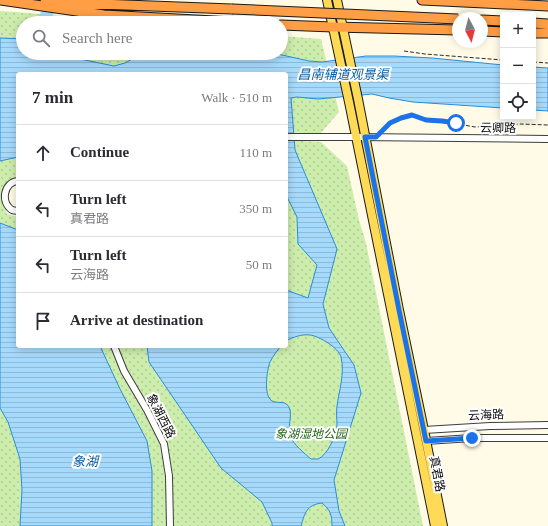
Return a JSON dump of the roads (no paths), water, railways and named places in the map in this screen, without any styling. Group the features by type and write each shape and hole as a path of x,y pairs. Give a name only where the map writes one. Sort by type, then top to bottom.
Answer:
{"highway":[{"path":"1,0 76,7 232,9 452,19"},
{"path":"6,0 32,3"},
{"path":"422,0 548,6"},
{"path":"76,7 104,15 122,16"},
{"path":"488,20 500,21"},
{"path":"536,23 548,24"},
{"path":"288,25 452,30"},
{"path":"488,31 500,32"},
{"path":"536,33 548,33"}],"main road":[{"name":"真君路","path":"327,0 417,431 435,526"},
{"name":"真君路","path":"337,0 443,526"}],"street":[{"name":"云卿路","path":"288,137 548,139"},
{"path":"16,181 2,190 6,205 12,210 16,211"},
{"name":"象湖西路","path":"115,348 124,371 164,444 169,476 170,526"},
{"name":"云海路","path":"424,430 490,426 548,426"},
{"name":"云海路","path":"426,441 472,438 548,438"}],"water":[{"name":"昌南辅道观景渠","path":"0,38 16,39 16,60 85,60 114,66 130,60 288,60 288,56 322,62 366,56 432,58 500,65 500,108 413,102 372,94 318,99 297,97 291,98 295,150 337,249 323,304 329,328 354,365 361,393 334,480 339,511 345,526 332,526 332,518 330,513 322,503 317,504 307,510 301,526 272,526 262,502 221,468 149,362 147,348 280,348 272,358 269,366 266,382 267,394 269,398 272,401 285,403 289,406 290,436 297,446 311,459 318,459 322,457 331,444 337,425 337,409 342,376 341,357 333,346 314,336 301,335 288,340 288,291 308,298 317,265 298,244 297,217 288,199 288,72 16,72 16,157 0,161"},
{"path":"536,67 548,68 548,111 536,110"},
{"name":"象湖","path":"0,223 16,229 16,348 101,348 147,441 152,471 152,526 20,526 22,490 20,459 8,422 0,408"}],"waterway":[{"path":"45,16 57,0"}],"park label":[{"name":"象湖湿地公园","path":"311,434"}]}
